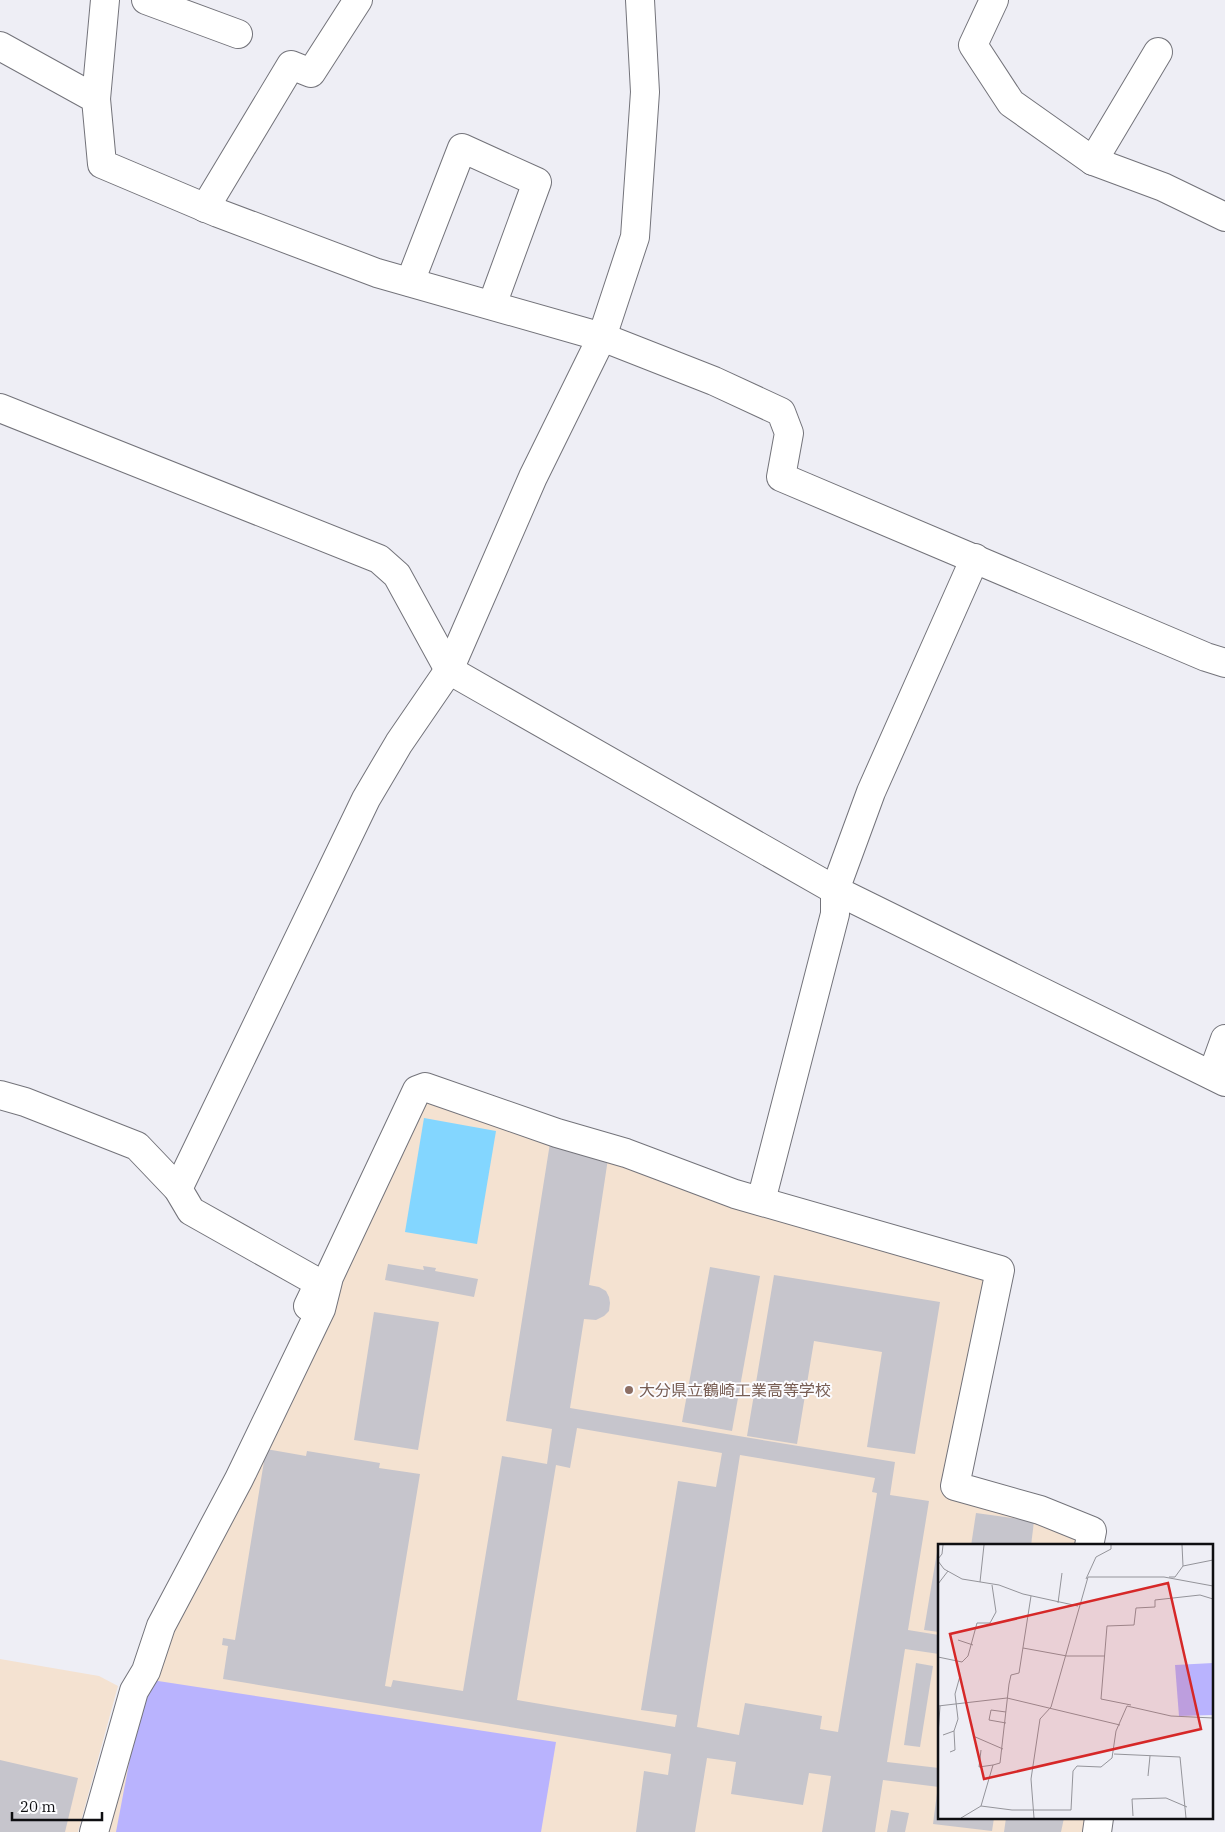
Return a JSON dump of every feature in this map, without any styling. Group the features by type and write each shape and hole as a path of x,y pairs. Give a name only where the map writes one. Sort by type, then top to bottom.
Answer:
{"street":[{"path":"105,0 96,99 102,164 205,208 377,272 602,337 714,380 781,412 789,433 781,477 1206,657 1225,663"},
{"path":"146,0 238,34"},
{"path":"205,208 291,66 310,73 358,0"},
{"path":"178,1188 366,800 399,743 449,670 533,477 602,337 635,237 645,92 640,0"},
{"path":"994,0 973,44 1011,104 1093,161 1163,187 1225,217"},
{"path":"0,46 96,99"},
{"path":"1093,161 1158,52"},
{"path":"410,282 462,148 537,182 492,305"},
{"path":"0,408 379,559 397,574 449,670 834,890 1218,1078 1225,1039"},
{"path":"761,1201 835,914 834,890 871,792 975,558"},
{"path":"94,1832 134,1691 146,1671 160,1626 240,1479 317,1318 329,1277 417,1090 425,1087 557,1133 626,1153 735,1194 1000,1270 955,1486 1040,1510 1092,1531 1089,1544"},
{"path":"0,1095 25,1102 137,1146 178,1188 191,1211 319,1283 156,1614 140,1663 128,1685 87,1832"}],"shaded area":[{"name":"大分県立鶴崎工業高等学校","path":"417,1090 1000,1270 959,1471 987,1494 1085,1544 938,1544 938,1820 1099,1820 1097,1832 94,1832 134,1691"},
{"path":"0,1659 99,1676 118,1686 78,1832 0,1832"},
{"path":"145,1679 556,1742 541,1832 116,1832"}],"water":[{"path":"424,1118 496,1131 477,1244 405,1232"}],"building":[{"path":"550,1143 609,1152 589,1285 606,1291 610,1303 609,1311 596,1320 584,1319 570,1408 895,1462 890,1495 929,1501 908,1630 938,1635 938,1654 905,1649 887,1762 938,1768 938,1787 883,1780 875,1832 822,1832 831,1776 809,1773 803,1805 731,1794 736,1762 707,1758 695,1832 636,1832 644,1771 668,1775 671,1754 223,1679 228,1646 222,1645 223,1638 235,1640 266,1449 306,1456 307,1451 380,1463 379,1468 420,1474 385,1686 391,1687 393,1680 463,1691 502,1456 547,1464 552,1429 506,1421","holes":["577,1428 722,1453 716,1487 678,1481 641,1710 677,1715 675,1727 517,1700 556,1465 570,1468","740,1455 875,1478 872,1492 877,1493 838,1732 820,1729 822,1716 745,1703 739,1735 697,1727"]},
{"path":"388,1264 424,1270 423,1266 436,1268 435,1271 478,1279 474,1297 385,1280"},
{"path":"710,1267 760,1276 732,1431 682,1422"},
{"path":"774,1275 940,1302 915,1454 867,1447 882,1352 814,1341 797,1444 747,1436"},
{"path":"374,1312 439,1322 418,1450 354,1440"},
{"path":"976,1513 1034,1521 1031,1544 971,1544"},
{"path":"937,1552 938,1552 938,1632 924,1630"},
{"path":"916,1663 933,1666 920,1747 904,1745"},
{"path":"0,1760 78,1778 65,1832 0,1832"},
{"path":"937,1793 938,1820 994,1820 992,1831 933,1824"},
{"path":"891,1810 909,1813 905,1832 887,1832"},
{"path":"1006,1820 1064,1820 1061,1832 1004,1832"}],"place":[{"name":"大分県立鶴崎工業高等学校","path":"629,1390"}]}
